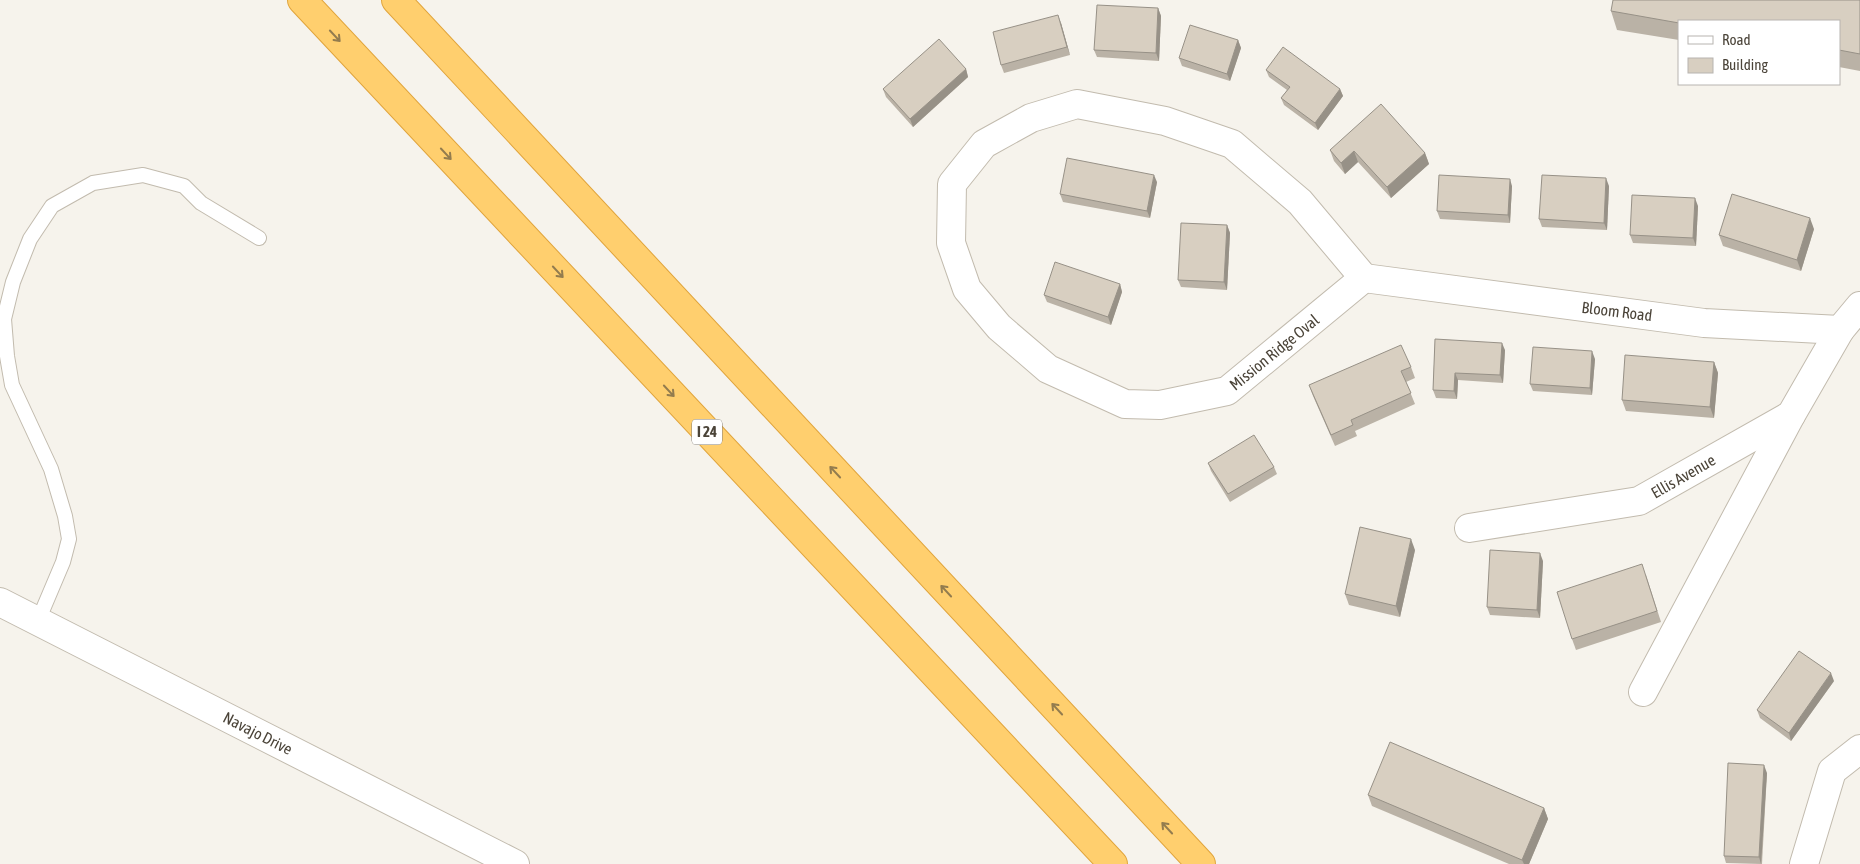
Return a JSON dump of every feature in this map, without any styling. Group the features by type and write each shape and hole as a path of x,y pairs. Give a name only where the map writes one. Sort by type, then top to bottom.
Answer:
{"highway":[{"name":"I 24","path":"302,0 1113,864"},
{"path":"396,0 1201,864"}],"street":[{"name":"Mission Ridge Oval","path":"1077,104 1166,121 1232,144 1300,202 1364,278 1227,391 1160,405 1125,404 1048,369 999,327 966,289 951,243 952,184 984,144 1031,118 1077,104"},
{"name":"Bloom Road","path":"1364,278 1704,323 1840,330"},
{"path":"1643,692 1791,415 1840,330 1860,306"},
{"name":"Ellis Avenue","path":"1468,528 1639,501 1791,415"},
{"name":"Navajo Drive","path":"0,602 516,864"},
{"path":"1804,864 1832,771 1860,750"}],"lane":[{"path":"38,621 63,562 69,539 65,516 51,469 12,385 7,356 4,319 13,282 30,239 52,206 93,183 143,175 184,186 201,202 259,238"}],"building":[{"path":"1613,0 1860,0 1860,54 1840,50 1840,20 1678,20 1678,23 1611,11"},
{"path":"1097,5 1158,8 1156,53 1094,50"},
{"path":"1058,15 1067,47 1001,65 993,32"},
{"path":"1190,25 1238,40 1227,74 1179,58"},
{"path":"939,39 966,69 910,119 883,89"},
{"path":"1283,47 1340,89 1315,123 1281,98 1290,87 1266,70"},
{"path":"1381,104 1425,153 1387,187 1354,151 1341,163 1330,150"},
{"path":"1067,158 1154,175 1147,211 1060,194"},
{"path":"1439,175 1510,179 1508,215 1437,211"},
{"path":"1542,175 1606,178 1604,223 1539,219"},
{"path":"1732,194 1810,218 1797,260 1719,235"},
{"path":"1632,195 1695,198 1693,238 1630,235"},
{"path":"1181,223 1227,225 1224,282 1178,280"},
{"path":"1055,262 1120,284 1108,317 1044,295"},
{"path":"1435,339 1502,343 1500,375 1455,373 1454,391 1433,390"},
{"path":"1401,345 1411,367 1401,371 1411,393 1351,420 1353,425 1331,435 1309,385"},
{"path":"1533,347 1592,351 1590,388 1530,384"},
{"path":"1625,355 1714,362 1710,407 1622,400"},
{"path":"1254,435 1274,467 1228,494 1208,463"},
{"path":"1360,527 1411,539 1396,606 1345,594"},
{"path":"1490,550 1540,553 1537,610 1487,607"},
{"path":"1642,564 1657,611 1572,639 1557,592"},
{"path":"1799,651 1831,673 1789,733 1757,710"},
{"path":"1390,742 1544,808 1522,860 1368,795"},
{"path":"1728,763 1764,765 1759,857 1724,856"}]}
